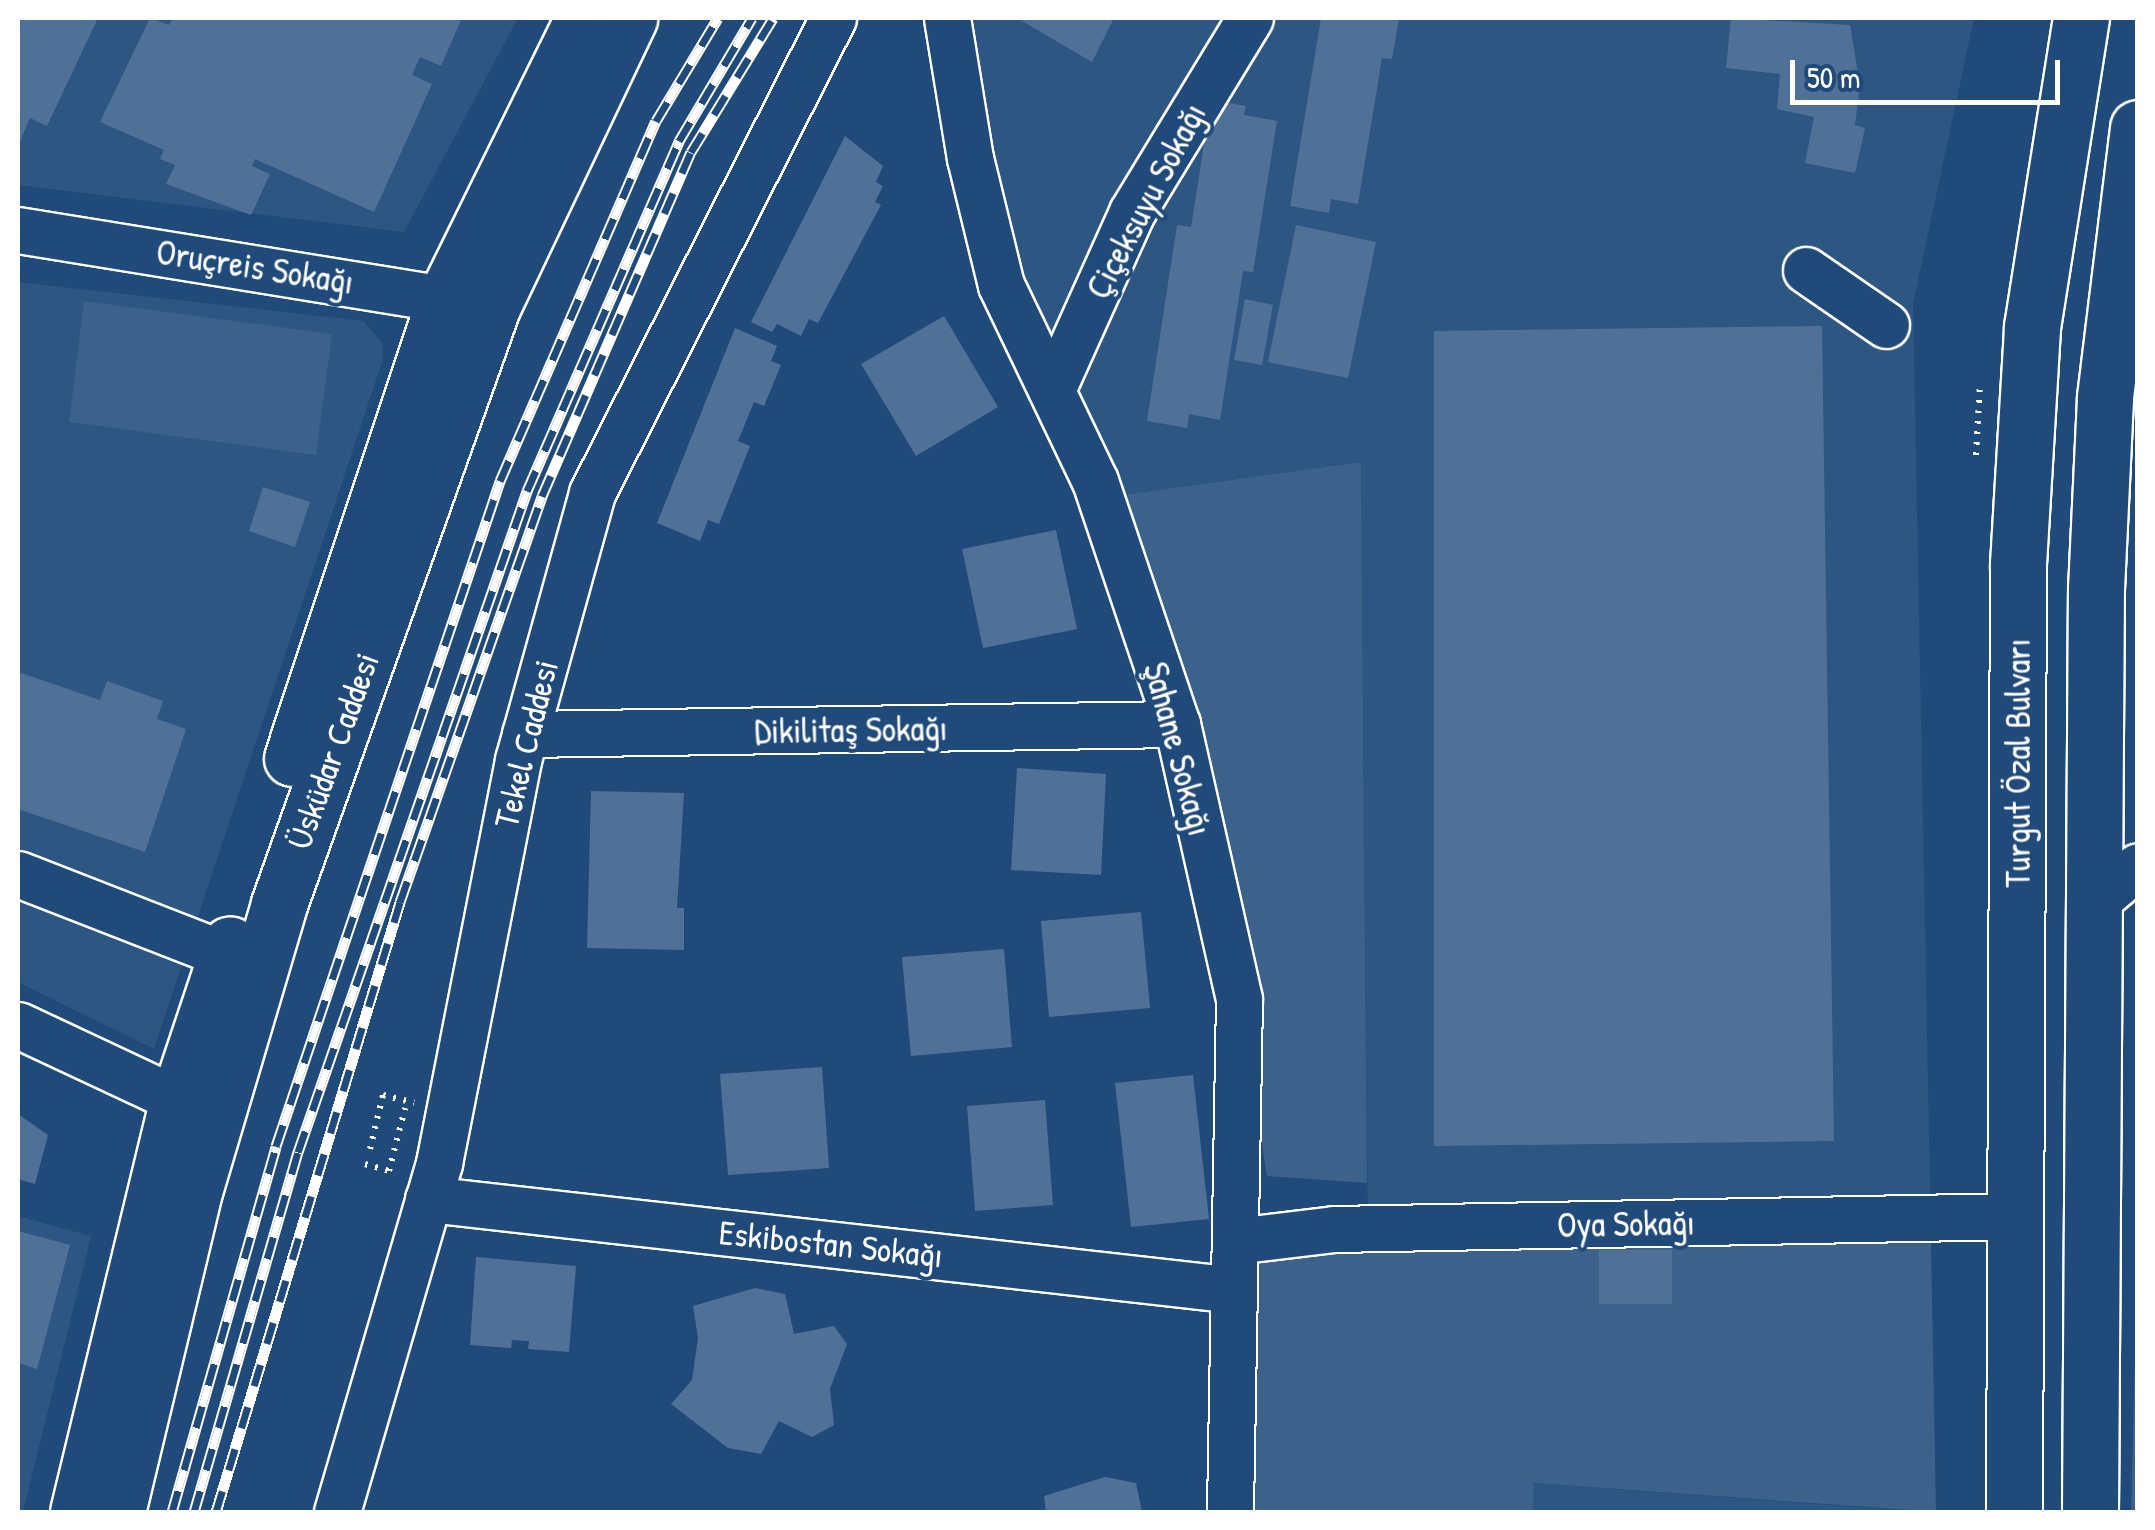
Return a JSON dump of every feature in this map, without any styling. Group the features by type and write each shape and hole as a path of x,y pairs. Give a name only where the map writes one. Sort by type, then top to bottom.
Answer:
{"main road":[{"name":"Üsküdar Caddesi","path":"78,1512 178,1100 226,956 468,303 583,18"},
{"name":"Üsküdar Caddesi","path":"117,1512 195,1188 278,904 468,303 628,18"},
{"name":"Turgut Özal Bulvarı","path":"2014,1512 2020,544 2032,327 2081,18"},
{"path":"2090,1512 2094,903 2105,397 2138,128"}],"street":[{"name":"Tekel Caddesi","path":"336,1512 428,1199 525,734 592,493 833,18"},
{"name":"Şahane Sokağı","path":"946,18 970,158 1001,285 1095,481 1177,724 1239,999 1230,1512"},
{"name":"Çiçeksuyu Sokağı","path":"1052,390 1132,212 1250,18"},
{"name":"Oruçreis Sokağı","path":"18,230 468,303"},
{"path":"1806,270 1886,325"},
{"name":"Dikilitaş Sokağı","path":"525,734 1177,724"},
{"path":"2094,903 2138,866"},
{"path":"18,874 226,956"},
{"path":"18,1025 178,1100"},
{"name":"Eskibostan Sokağı","path":"428,1199 1234,1290"},
{"name":"Oya Sokağı","path":"1235,1241 1334,1229 2017,1216"}],"path":[{"path":"370,1148 383,1095"},
{"path":"365,1164 390,1171 407,1102"}],"shaded area":[{"path":"18,18 518,18 404,232 18,185"},
{"path":"960,18 1974,18 1913,304 1931,1241 1368,1240 1361,462 1100,498 990,276"},
{"path":"18,282 364,321 382,343 383,359 154,1049 18,982"},
{"path":"84,301 332,334 316,455 69,422"},
{"path":"1361,462 1367,1183 1267,1176 1216,860 1100,498"},
{"path":"18,1216 91,1236 23,1512 18,1512"},
{"path":"1368,1240 1931,1241 1936,1512 1533,1483 1533,1512 1244,1512 1253,1258"},
{"path":"2137,1271 2138,1512 2131,1512"},
{"path":"1532,1483 1925,1512 1533,1512"}],"building":[{"path":"18,18 98,18 47,126 30,118 18,146"},
{"path":"150,18 169,25 172,18 462,18 441,66 420,57 412,75 432,84 374,212 255,159 252,166 270,174 251,215 166,184 175,165 160,159 164,150 100,122"},
{"path":"1017,18 1114,18 1092,62"},
{"path":"1321,18 1399,18 1392,59 1382,58 1358,204 1331,199 1329,213 1290,206"},
{"path":"1731,18 1850,25 1860,85 1855,125 1865,128 1855,173 1805,163 1814,117 1777,109 1780,74 1726,68"},
{"path":"1211,100 1246,106 1244,115 1277,121 1253,272 1243,271 1220,420 1189,414 1187,428 1147,421 1177,225 1191,227"},
{"path":"845,136 883,166 876,182 883,186 875,202 881,205 818,323 809,319 801,336 777,324 772,332 751,322"},
{"path":"1296,225 1376,242 1348,378 1268,362"},
{"path":"1245,299 1273,305 1262,365 1234,360"},
{"path":"944,316 998,407 916,456 861,364"},
{"path":"1822,326 1834,1141 1434,1146 1434,331"},
{"path":"735,328 777,346 771,361 781,365 764,406 754,402 738,441 750,446 719,524 708,520 700,541 657,523"},
{"path":"263,487 310,502 295,547 249,531"},
{"path":"1056,530 1077,629 983,648 962,549"},
{"path":"18,672 100,700 107,681 163,701 157,719 186,729 145,852 18,809"},
{"path":"1017,768 1106,774 1101,875 1011,870"},
{"path":"591,791 684,793 677,908 684,908 684,950 587,948"},
{"path":"1141,912 1150,1008 1049,1017 1041,921"},
{"path":"1004,949 1012,1047 911,1056 902,957"},
{"path":"822,1067 829,1168 728,1175 720,1074"},
{"path":"1193,1075 1209,1219 1131,1227 1115,1083"},
{"path":"1045,1100 1053,1205 975,1211 967,1106"},
{"path":"18,1114 48,1135 35,1184 18,1179"},
{"path":"18,1231 70,1245 37,1369 18,1363"},
{"path":"1599,1250 1672,1250 1672,1304 1599,1304"},
{"path":"476,1257 576,1266 569,1352 528,1349 529,1341 512,1340 511,1348 470,1345"},
{"path":"755,1288 785,1294 794,1334 834,1326 847,1344 830,1389 834,1425 812,1437 779,1421 761,1454 728,1448 671,1404 692,1380 698,1338 693,1306"},
{"path":"1105,1477 1136,1483 1142,1512 1046,1512 1044,1496"}],"railway":[{"path":"172,1512 276,1146 500,481 656,121 718,18"},
{"path":"194,1512 298,1152 527,491 679,141 752,18"},
{"path":"216,1512 400,902 542,496 691,152 773,18"}]}
